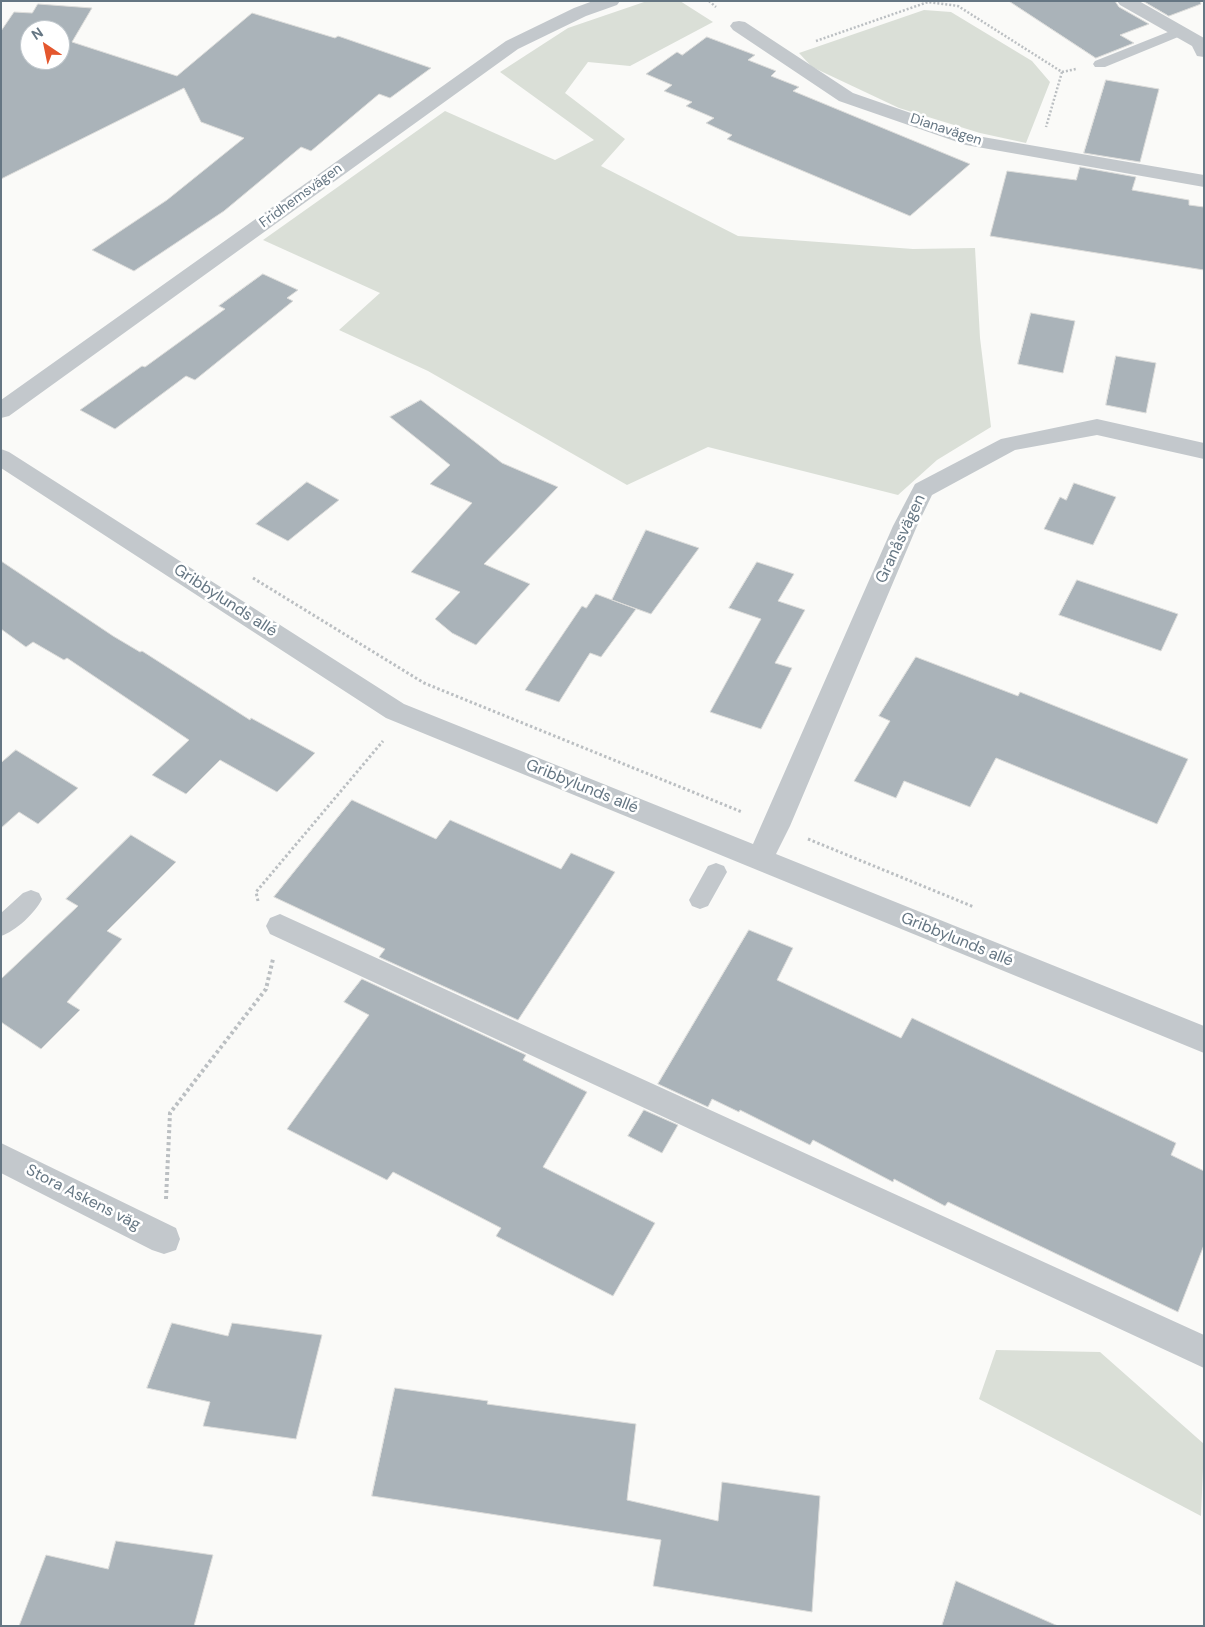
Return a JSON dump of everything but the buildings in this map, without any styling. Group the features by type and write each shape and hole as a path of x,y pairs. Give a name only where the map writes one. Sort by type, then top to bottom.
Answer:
{"street":[{"name":"Fridhemsvägen","path":"1,411 512,45 580,12 611,1"},
{"path":"1126,1 1202,45"},
{"name":"Dianavägen","path":"739,26 846,97 973,141 1204,181"},
{"name":"Granåsvägen","path":"759,859 776,826 922,490 1009,444 1097,427 1204,451"},
{"name":"Gribbylunds allé","path":"1,456 395,711 1204,1040"},
{"path":"280,926 1204,1352"},
{"name":"Stora Askens väg","path":"1,1157 164,1240"}],"lane":[{"path":"1100,64 1178,32"},
{"path":"700,900 716,872"},
{"path":"1,927 31,899"}],"path":[{"path":"951,1 1062,72 1039,152"},
{"path":"780,53 928,2 958,6"},
{"path":"245,573 424,683 976,908"},
{"path":"164,1240 170,1113 266,989 280,926 262,913 256,892 387,737"}],"shaded area":[{"path":"647,1 680,1 713,22 630,66 588,62 565,93 625,139 601,166 738,236 913,249 975,248 980,338 991,427 937,460 898,495 708,447 627,485 428,371 339,330 380,293 263,240 445,111 555,160 594,140 500,72 568,28"},
{"path":"924,10 951,12 1032,61 1050,82 1026,143 980,133 899,108 812,67 799,53"},
{"path":"996,1350 1100,1352 1204,1444 1201,1516 979,1399"}]}
